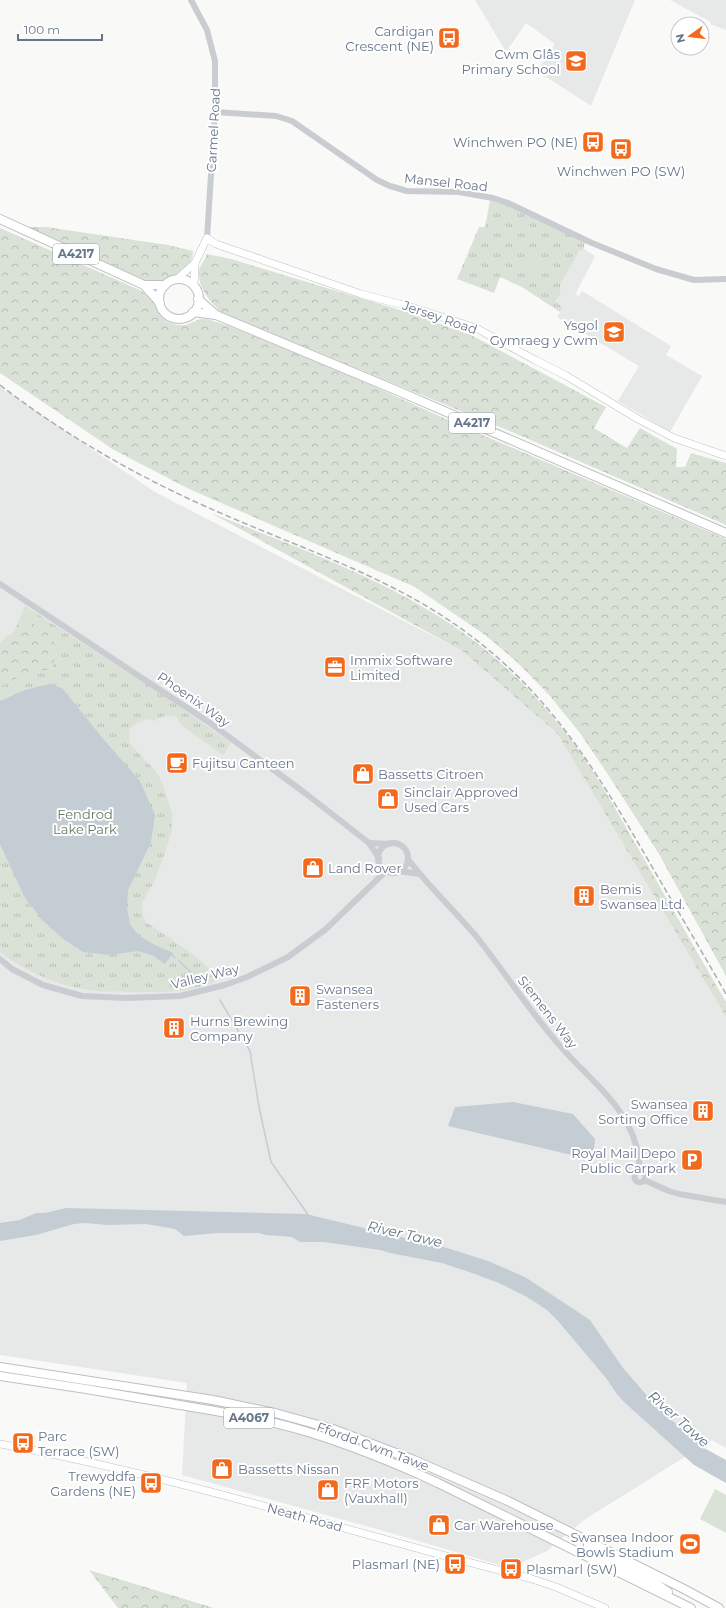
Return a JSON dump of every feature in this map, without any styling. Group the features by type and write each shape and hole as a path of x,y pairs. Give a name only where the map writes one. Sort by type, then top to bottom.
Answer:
{"main road":[{"name":"A4217","path":"0,219 144,285 160,303"},
{"name":"Carmel Road","path":"176,280 195,263 207,238"},
{"name":"Jersey Road","path":"207,238 216,244 287,269 362,294 411,307 476,328 565,375 638,419 674,438 726,456"},
{"name":"Carmel Road","path":"194,286 195,263"},
{"path":"176,280 183,280 194,286 198,304 189,316 177,319 166,314 160,303 159,297 165,285 176,280"},
{"name":"A4217","path":"144,285 165,285"},
{"name":"A4217","path":"198,299 216,315"},
{"name":"A4217","path":"193,312 216,315 406,394 726,533"},
{"name":"Ffordd Cwm Tawe","path":"0,1367 213,1400 275,1413 333,1429 414,1460 508,1501 588,1540 719,1608"},
{"name":"Ffordd Cwm Tawe","path":"0,1376 215,1411 286,1426 360,1449 438,1482 690,1608"},
{"name":"Neath Road","path":"0,1444 100,1464 189,1486 529,1578 556,1587 605,1608"},
{"path":"588,1540 588,1547 592,1551 654,1582 690,1608"}],"street":[{"name":"Carmel Road","path":"192,0 207,30 215,61 215,112 207,238"},
{"name":"Mansel Road","path":"215,112 276,116 292,121 378,180 390,186 407,190 459,192 493,198 508,203 592,243 656,270 694,280 726,279"},
{"name":"Phoenix Way","path":"0,584 210,723 299,788 369,843 379,858"},
{"path":"369,843 394,843 402,846 407,852 408,859 404,868 393,873 386,871 381,865 379,858 381,851 390,844"},
{"name":"Siemens Way","path":"408,859 419,874 476,937 534,1015 563,1050 619,1111 634,1136 637,1146 640,1172 636,1174 635,1180 640,1182 644,1180 668,1191 679,1194 726,1202"},
{"name":"Valley Way","path":"0,959 12,969 43,985 82,996 126,998 180,996 225,985 247,977 288,957 326,929 386,871"},
{"path":"399,871 419,874"}],"shaded area":[{"name":"Cwm Glâs Primary School","path":"475,0 635,0 591,106 537,71 555,44 526,23 506,52"},
{"path":"670,0 726,0 726,30 710,24 710,16 700,16"},
{"name":"Ysgol Gymraeg y Cwm","path":"584,249 595,256 576,293 578,297 582,291 671,346 666,355 702,376 670,432 618,401 639,366 557,317 563,307 555,302 561,293 560,285 580,250 582,251"},
{"path":"0,387 155,492 462,651 557,733 726,1017 726,1448 712,1440 584,1520 547,1551 510,1568 182,1475 187,1383 0,1355 0,844 151,943 0,701"},
{"path":"49,684 62,688 140,781 155,815 151,842 128,890 127,908 130,924 138,935 173,953 165,964 152,955 138,951 109,955 83,952 62,938 42,920 24,896 0,844 0,701 25,690"},
{"path":"513,1102 573,1114 595,1139 593,1160 448,1126 455,1107"},
{"path":"66,1208 306,1214 447,1248 488,1261 525,1277 590,1320 623,1368 656,1406 702,1447 726,1460 726,1483 694,1465 624,1402 606,1378 547,1310 527,1297 501,1284 442,1263 380,1250 324,1242 300,1242 292,1237 259,1233 218,1233 184,1236 175,1229 146,1224 108,1225 85,1223 74,1224 36,1235 0,1241 0,1223 20,1220 36,1213 45,1213"}],"green space":[{"path":"490,200 508,205 585,242 583,251 580,250 560,285 561,293 555,302 563,307 560,312 522,287 500,277 494,293 457,279 479,227 485,227"},
{"path":"28,227 46,227 168,245 193,251 193,256 186,268 175,277 155,282 142,281"},
{"path":"0,228 142,291 151,298 160,315 167,322 177,325 186,325 200,319 207,319 229,326 344,373 464,427 726,539 726,976 659,854 580,733 549,695 517,662 485,635 415,587 189,489 114,450 0,373"},
{"path":"207,254 231,259 410,313 471,335 606,407 594,428 627,448 640,428 677,449 676,467 685,467 691,453 726,463 726,525 512,432 222,313 209,300 200,283 199,271"},
{"path":"529,255 542,264 537,271 524,262"},
{"path":"211,513 342,566 406,597 465,634 509,670 548,711 581,754 598,780 726,1002 726,1017 557,733 462,651"},
{"name":"Fendrod Lake Park","path":"25,606 156,690 231,743 223,755 181,725 177,717 171,716 165,716 155,721 146,719 134,725 129,730 129,742 156,771 164,788 172,813 172,830 155,880 142,903 143,916 146,922 194,955 220,979 217,979 217,981 198,988 176,991 96,991 70,986 45,978 10,960 0,952 0,659"},
{"path":"21,616 51,635 56,646 53,667 52,669 25,675 0,687 0,644 7,636 13,634"},
{"path":"715,1489 726,1495 726,1533 700,1519"},
{"path":"89,1570 214,1608 118,1608"}],"waterway":[{"path":"169,952 175,958"},
{"path":"179,961 197,978"},
{"path":"220,1000 250,1051 259,1107 271,1162 309,1216"}],"railway":[{"path":"0,385 25,404 77,439 159,485 216,511 350,567 414,599 475,639 503,662 551,713 592,768 629,827 726,994"}],"place":[{"name":"Cardigan Crescent (NE)","path":"449,38"},
{"name":"Cwm Glâs Primary School","path":"576,61"},
{"name":"Winchwen PO (NE)","path":"593,142"},
{"name":"Winchwen PO (SW)","path":"621,149"},
{"name":"Ysgol Gymraeg y Cwm","path":"614,332"},
{"name":"Immix Software Limited","path":"335,667"},
{"name":"Fujitsu Canteen","path":"177,763"},
{"name":"Bassetts Citroen","path":"363,774"},
{"name":"Sinclair Approved Used Cars","path":"388,799"},
{"name":"Land Rover","path":"313,868"},
{"name":"Bemis Swansea Ltd.","path":"584,896"},
{"name":"Swansea Fasteners","path":"300,996"},
{"name":"Hurns Brewing Company","path":"174,1028"},
{"name":"Swansea Sorting Office","path":"703,1111"},
{"name":"Royal Mail Depo Public Carpark","path":"692,1160"},
{"name":"Parc Terrace (SW)","path":"23,1443"},
{"name":"Bassetts Nissan","path":"222,1469"},
{"name":"Trewyddfa Gardens (NE)","path":"151,1483"},
{"name":"FRF Motors (Vauxhall)","path":"328,1490"},
{"name":"Car Warehouse","path":"439,1525"},
{"name":"Swansea Indoor Bowls Stadium","path":"690,1544"},
{"name":"Plasmarl (NE)","path":"455,1564"},
{"name":"Plasmarl (SW)","path":"511,1569"}],"water label":[{"name":"River Tawe","path":"405,1234"},
{"name":"River Tawe","path":"679,1419"}]}
